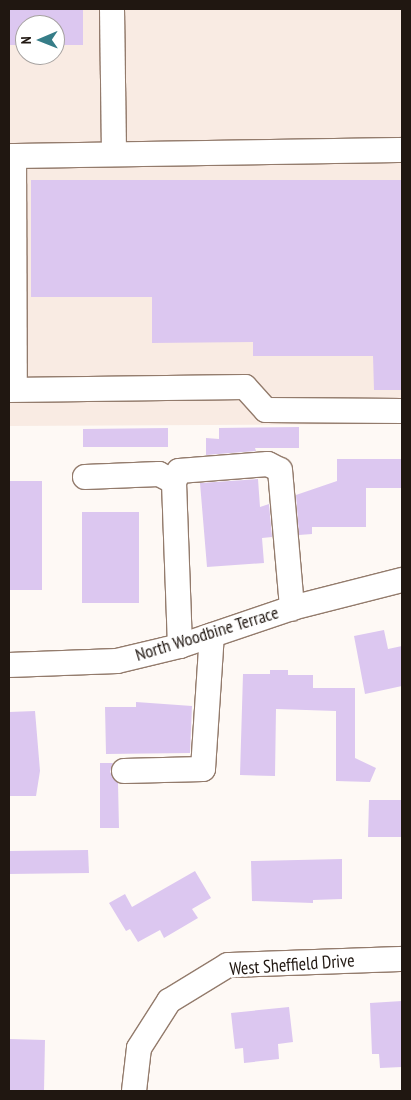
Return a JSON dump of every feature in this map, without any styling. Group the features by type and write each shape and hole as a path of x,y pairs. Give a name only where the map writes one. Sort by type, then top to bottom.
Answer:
{"street":[{"path":"112,9 114,154"},
{"path":"402,150 11,156 12,389 245,386 266,410 402,411"},
{"path":"180,646 174,482 179,471 188,468 268,464 280,470 292,608"},
{"path":"85,477 159,474 174,482"},
{"name":"North Woodbine Terrace","path":"9,664 117,661 180,646 292,608 402,580"},
{"path":"124,771 203,769 212,635"},
{"name":"West Sheffield Drive","path":"134,1091 139,1048 168,1001 228,966 402,959"}],"shaded area":[{"path":"9,9 402,9 402,424 9,426"}],"building":[{"path":"9,9 83,9 83,45 65,45 65,15 15,15 15,45 9,45"},
{"path":"31,180 402,180 402,390 374,390 373,356 253,356 253,342 152,343 152,297 31,297"},
{"path":"299,427 299,448 255,448 256,451 206,455 206,438 219,439 219,428"},
{"path":"168,428 168,447 83,447 83,429"},
{"path":"337,459 402,459 402,488 366,488 366,527 312,527 312,534 299,535 296,495 337,481"},
{"path":"258,479 260,507 269,504 272,537 262,538 264,563 207,567 200,483"},
{"path":"9,481 42,481 42,590 9,590"},
{"path":"82,512 139,512 139,603 82,603"},
{"path":"384,630 388,649 402,646 402,686 365,694 354,636"},
{"path":"270,670 288,670 288,675 313,675 313,688 355,688 355,758 376,768 370,782 336,781 336,711 276,709 275,776 240,775 243,674 270,674"},
{"path":"136,702 192,706 190,753 106,754 105,707 136,707"},
{"path":"35,711 40,771 36,796 9,796 9,712"},
{"path":"100,763 113,763 110,772 118,783 119,828 100,828"},
{"path":"369,800 402,800 402,837 368,837"},
{"path":"88,850 89,873 9,874 9,851"},
{"path":"342,859 342,899 313,900 313,903 252,901 251,861"},
{"path":"195,871 211,898 192,909 198,918 164,938 160,930 138,942 130,929 126,931 109,903 125,894 132,907"},
{"path":"402,1001 402,1067 380,1068 379,1054 372,1054 370,1003"},
{"path":"289,1007 293,1042 278,1044 279,1059 244,1063 243,1048 235,1049 231,1013"},
{"path":"9,1039 45,1040 44,1091 9,1091"}]}
